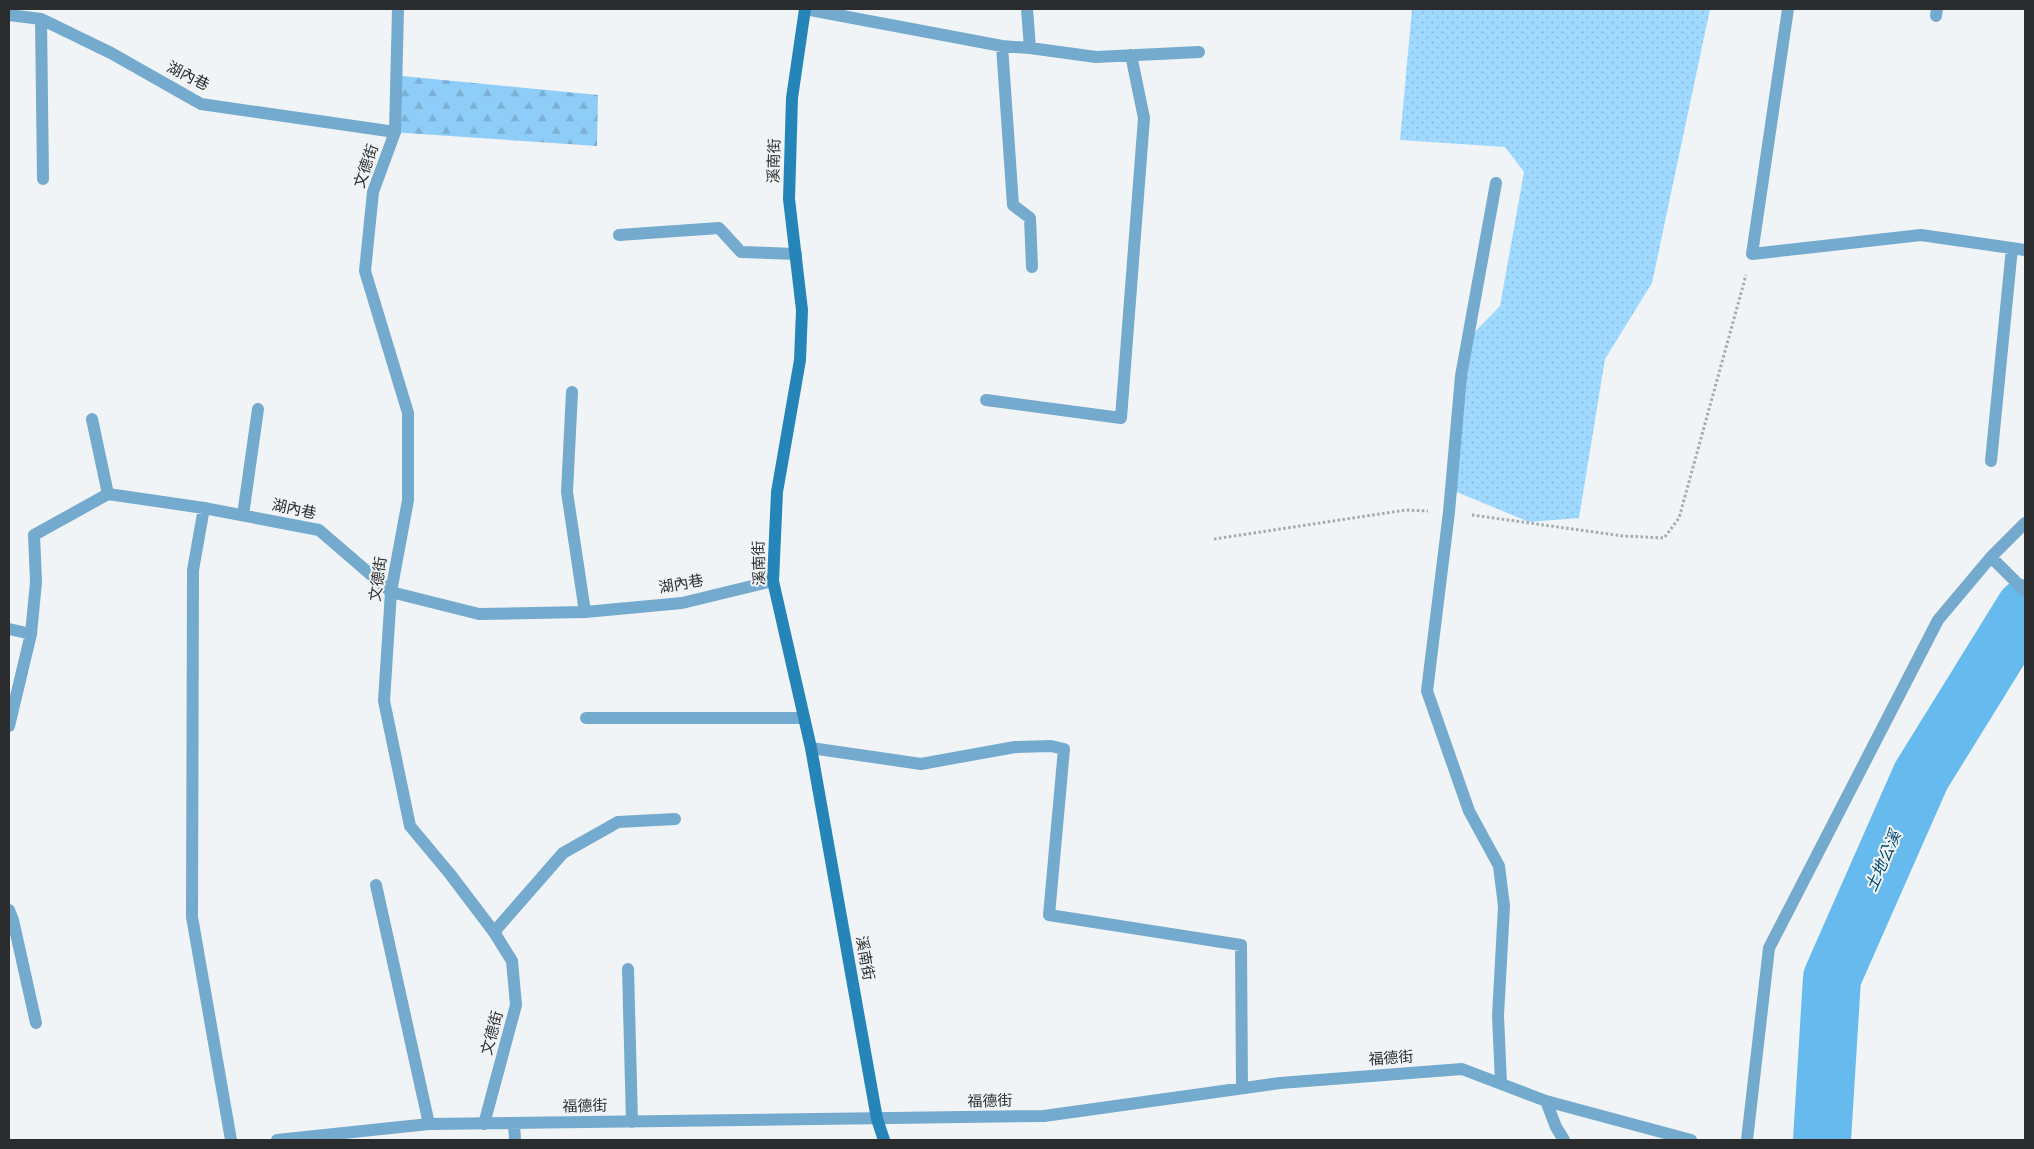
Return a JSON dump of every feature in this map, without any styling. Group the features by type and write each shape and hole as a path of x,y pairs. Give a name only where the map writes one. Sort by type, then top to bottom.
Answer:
{"street":[{"name":"文德街","path":"398,9 395,132 372,192 365,270 408,413 408,500 391,592 384,701 410,826 450,874 494,932 512,961 516,1004 484,1124"},
{"path":"805,9 1002,46 1096,57 1199,52"},
{"name":"溪南街","path":"805,9 792,98 790,199 802,310 800,360 777,492 773,581 811,748 877,1119 884,1140"},
{"path":"1027,9 1030,48"},
{"path":"1788,9 1752,254 1921,235 2025,250"},
{"name":"湖內巷","path":"9,15 41,19 111,52 201,104 395,132"},
{"path":"41,19 42,179"},
{"path":"1002,46 1012,205 1030,218 1032,267"},
{"path":"986,400 1121,418 1144,118 1131,55"},
{"path":"1496,184 1461,376 1449,512 1428,691 1469,811 1498,866 1504,906 1498,1016 1501,1083"},
{"path":"619,235 719,228 741,252 796,254"},
{"path":"1991,461 2012,248"},
{"path":"572,392 567,492 585,612"},
{"path":"243,515 258,409"},
{"path":"9,726 31,634 36,582 34,535 108,494 92,419"},
{"name":"湖內巷","path":"108,494 204,508 319,530 391,592 480,614 585,612 682,603 773,581"},
{"path":"204,508 193,570 192,917 231,1140"},
{"path":"1747,1140 1769,948 1938,620 1991,558 2025,522"},
{"path":"1991,558 2025,591"},
{"path":"9,629 31,634"},
{"path":"586,718 804,718"},
{"path":"811,748 921,764 1015,747 1051,746 1064,750 1049,915 1241,945 1242,1088"},
{"path":"494,932 563,853 618,822 675,819"},
{"path":"376,884 429,1124"},
{"path":"9,910 13,920 36,1023"},
{"path":"628,969 632,1122"},
{"name":"福德街","path":"277,1140 429,1124 1044,1116 1289,1082 1462,1069 1546,1101 1691,1140"},
{"path":"1546,1101 1556,1127 1564,1140"},
{"path":"514,1124 515,1140"}],"path":[{"path":"1214,540 1406,510 1449,512 1622,536 1664,538 1679,518 1752,254"}],"shaded area":[{"path":"1412,9 1710,9 1652,283 1605,359 1579,518 1529,522 1452,490 1464,343 1500,306 1524,172 1505,147 1400,140"}],"green space":[{"path":"392,75 598,95 597,146 390,132"}],"waterway":[{"name":"土地公溪","path":"1822,1140 1832,978 1921,776 2025,608"}]}
